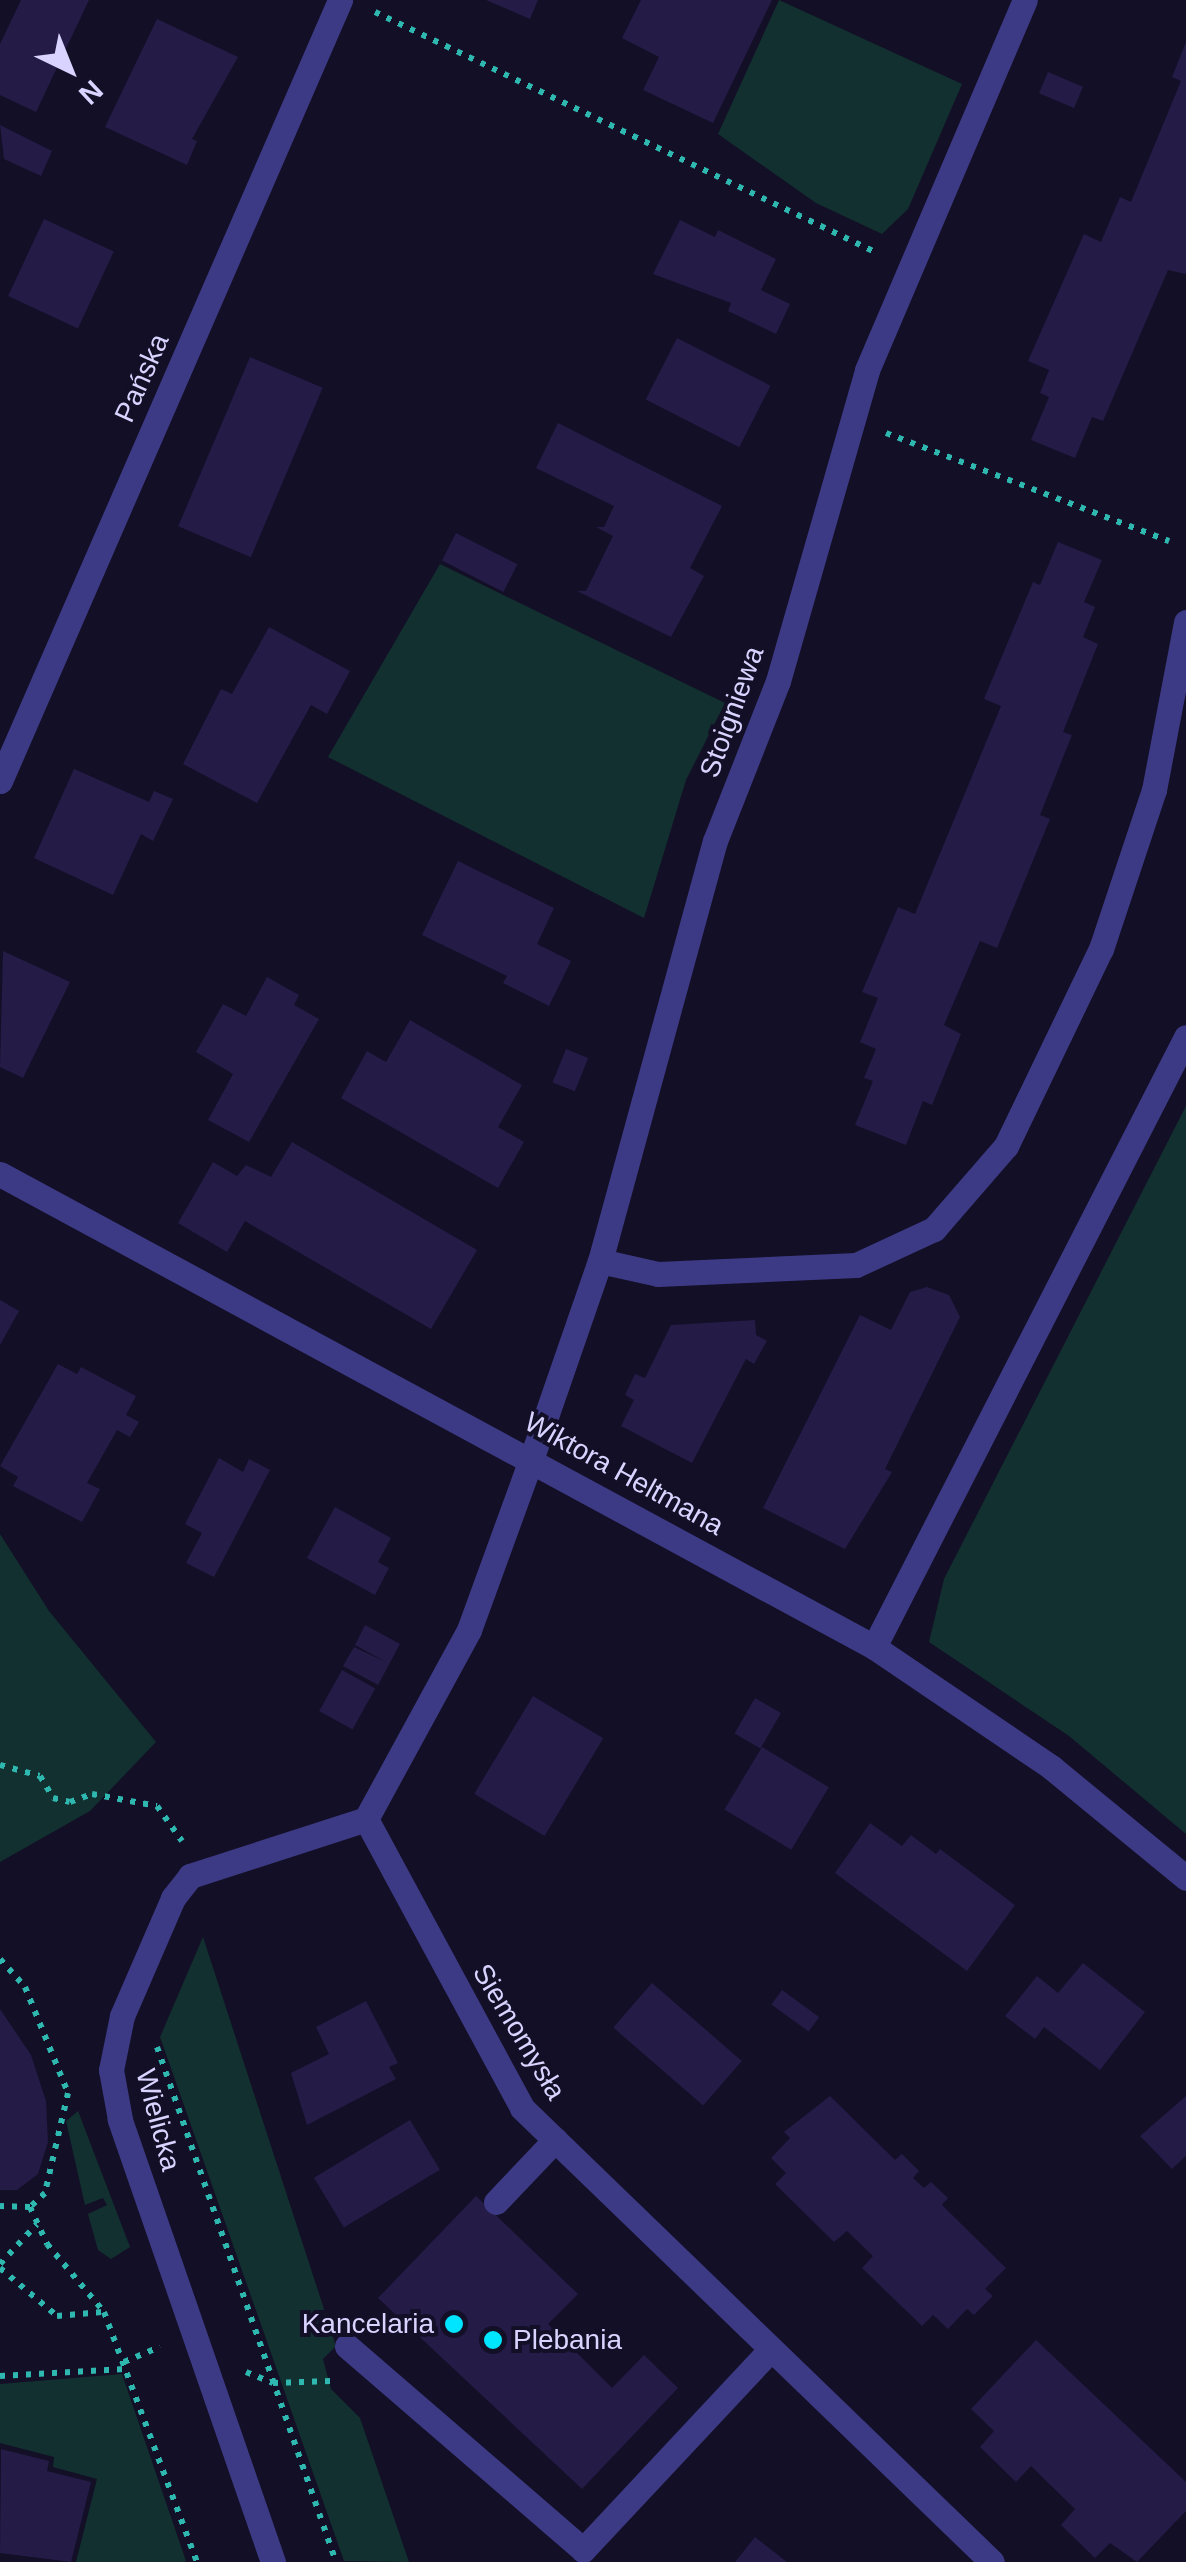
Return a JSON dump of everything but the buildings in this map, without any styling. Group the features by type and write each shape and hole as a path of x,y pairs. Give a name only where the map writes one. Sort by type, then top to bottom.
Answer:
{"street":[{"name":"Stoigniewa","path":"532,1457 600,1261 715,841 778,681 852,424 909,268 1025,0"},
{"name":"Pańska","path":"0,781 351,3"},
{"path":"600,1261 658,1274 856,1264 934,1229 1006,1146 1101,949 1154,790 1186,622"},
{"path":"874,1647 1186,1037"},
{"name":"Wiktora Heltmana","path":"0,1174 532,1457 874,1647 1050,1768 1186,1878"},
{"path":"366,1819 469,1630 532,1457"},
{"name":"Wielicka","path":"273,2562 120,2118 111,2070 122,2016 173,1898 190,1876 217,1862 293,1846 366,1819"},
{"name":"Siemomysła","path":"366,1819 522,2108 769,2352 992,2562"},
{"path":"496,2202 555,2140"},
{"path":"347,2346 582,2550 769,2352"}],"path":[{"path":"351,3 909,268"},
{"path":"852,424 917,441 1142,536 1169,541"},
{"path":"0,1764 40,1776 53,1798 70,1802 92,1794 157,1806 184,1844 217,1862"},
{"path":"0,1958 25,1988 68,2093 45,2193 30,2207 0,2206"},
{"path":"155,2043 336,2562"},
{"path":"30,2207 37,2224 104,2312 197,2562"},
{"path":"37,2224 0,2266 57,2316 104,2312"},
{"path":"0,2376 125,2365 170,2343"}],"green space":[{"path":"779,0 962,84 908,209 882,234 816,203 718,134"},
{"path":"440,564 725,703 686,780 644,918 328,757"},
{"path":"1186,1106 1186,1834 1069,1736 929,1642 944,1579"},
{"path":"0,1534 49,1611 156,1742 90,1811 0,1862"},
{"path":"203,1937 336,2346 323,2359 331,2389 360,2418 409,2562 344,2561 160,2037"},
{"path":"78,2111 130,2247 111,2259 98,2250 88,2214 107,2205 103,2198 85,2205 66,2121"},
{"path":"122,2374 186,2561 183,2562 76,2562 97,2479 53,2467 54,2457 0,2443 0,2384"}],"place":[{"name":"Kancelaria","path":"454,2324"},
{"name":"Plebania","path":"493,2340"}]}
